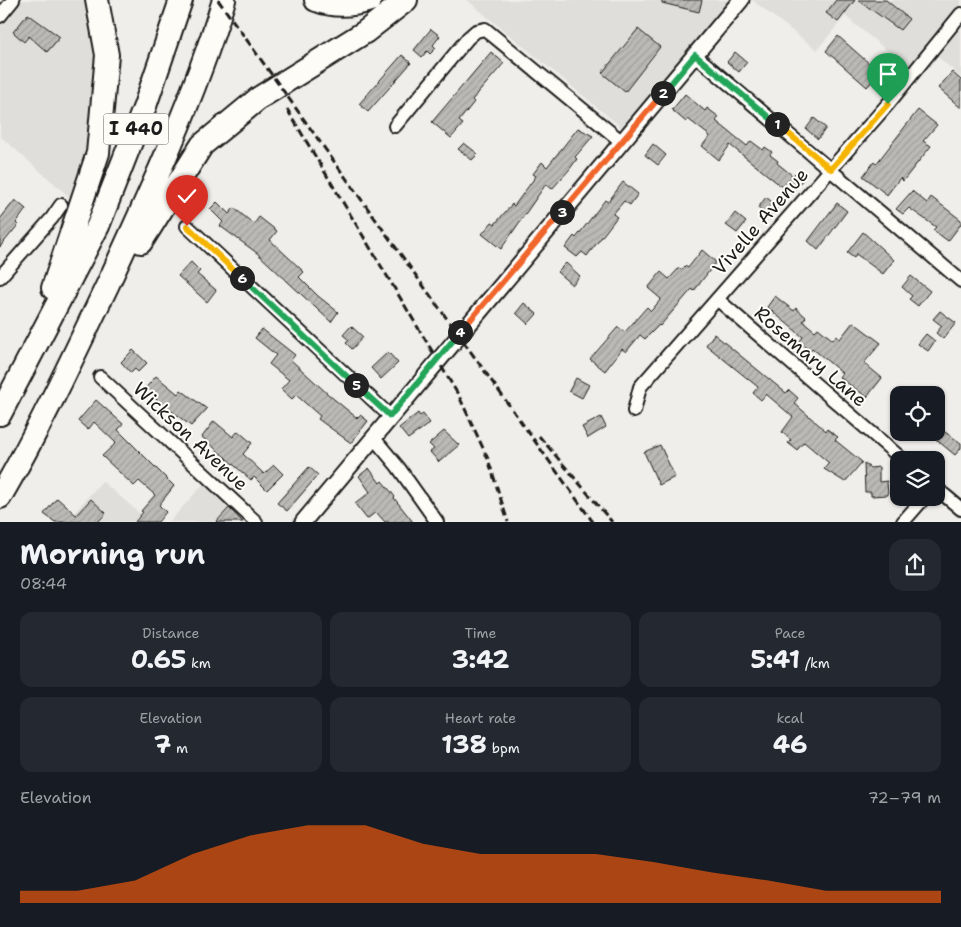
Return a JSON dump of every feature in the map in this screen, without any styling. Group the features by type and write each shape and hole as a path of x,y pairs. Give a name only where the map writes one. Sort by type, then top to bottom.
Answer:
{"highway":[{"path":"20,377 77,220 98,153 107,54 97,0"},
{"name":"I 440","path":"0,414 98,226 146,106 181,0"},
{"name":"I 440","path":"0,496 81,342 170,147 195,85 224,0"},
{"path":"316,0 339,5 357,4 370,0"},
{"path":"81,342 154,219 202,145 259,98 365,32 406,0"}],"street":[{"path":"0,16 14,0"},
{"path":"303,522 741,0"},
{"name":"Vivelle Avenue","path":"634,411 640,387 914,73 961,14"},
{"path":"394,126 468,38 476,31 485,30 622,142"},
{"path":"695,55 961,281"},
{"path":"0,277 52,218 61,205"},
{"path":"187,226 390,416"},
{"name":"Rosemary Lane","path":"716,300 892,451"},
{"name":"Wickson Avenue","path":"100,377 256,522"},
{"path":"373,437 437,522"},
{"path":"945,496 961,509"},
{"path":"903,522 917,506"}],"shaded area":[{"path":"13,0 97,0 107,55 81,207 0,136 0,16"},
{"path":"467,0 731,0 627,124 621,127"},
{"path":"752,0 961,0 961,77 932,52 914,73 845,16 817,50"},
{"path":"209,478 256,522 169,522"},
{"path":"102,481 150,522 66,522"}],"building":[{"path":"662,0 702,0 699,12 662,3"},
{"path":"836,0 855,0 838,22 826,13"},
{"path":"858,0 886,0 909,19 900,30"},
{"path":"28,14 60,37 47,52 29,36 24,42 13,32"},
{"path":"431,29 440,36 433,45 436,48 430,54 427,51 422,57 414,50"},
{"path":"638,29 660,47 625,92 602,73"},
{"path":"838,36 880,73 867,87 826,51"},
{"path":"491,52 504,63 472,100 474,102 459,121 463,124 451,138 432,122"},
{"path":"735,52 747,62 739,72 727,62"},
{"path":"402,55 411,63 368,112 359,104"},
{"path":"952,72 961,80 961,108 938,88"},
{"path":"685,94 705,111 707,108 719,117 716,121 747,146 751,141 763,150 765,147 772,152 770,155 778,161 777,163 793,176 795,173 803,179 791,194 730,145 719,160 702,146 710,136 688,119 686,122 672,110"},
{"path":"918,110 937,125 923,141 931,146 903,181 900,178 887,195 863,176 874,162 876,164"},
{"path":"814,118 826,128 818,139 806,129"},
{"path":"578,128 593,136 575,157 577,159 569,170 552,189 546,184 501,249 482,234 492,222 495,224 512,204 514,206 536,176 533,174 542,162 547,167"},
{"path":"464,143 478,154 472,160 458,149"},
{"path":"653,144 666,155 658,165 645,155"},
{"path":"623,182 638,194 630,205 624,201 613,214 617,217 587,256 582,252 577,257 565,248 574,236 576,238 605,200 608,202"},
{"path":"912,191 927,203 931,197 961,220 961,224 948,241 933,230 936,227 909,208 903,214 896,209"},
{"path":"766,197 778,207 769,217 758,208"},
{"path":"15,200 26,209 16,223 18,225 0,247 0,219"},
{"path":"217,202 229,214 234,208 254,224 259,217 277,231 270,240 304,272 299,277 338,312 331,322 257,253 220,226 223,222 210,209"},
{"path":"837,203 847,211 818,250 808,241"},
{"path":"735,213 746,222 737,233 726,225"},
{"path":"863,232 894,260 883,274 856,254 854,258 847,253"},
{"path":"702,250 716,262 694,291 692,289 660,326 645,339 640,335 626,352 622,349 605,371 590,359 618,327 625,332 647,307 651,311 661,299 648,288 661,272 669,279 679,268 681,270 685,266 688,268"},
{"path":"191,262 200,271 197,274 216,290 207,302 178,276"},
{"path":"566,263 580,276 572,285 557,272"},
{"path":"911,276 930,291 918,306 909,299 912,296 902,287"},
{"path":"775,296 794,311 796,308 806,317 803,321 815,331 818,328 833,340 836,336 840,339 853,322 881,343 864,363 882,378 867,397 839,377 842,373 812,348 810,351 799,342 803,337 767,307"},
{"path":"524,303 537,314 528,324 516,313"},
{"path":"940,311 956,323 943,339 936,333 942,326 933,319"},
{"path":"351,326 363,337 352,349 346,343 349,340 343,335"},
{"path":"262,329 295,355 291,360 329,395 357,418 360,415 368,421 351,443 318,419 320,416 296,395 292,399 281,389 289,380 269,364 276,355 255,338"},
{"path":"714,334 786,393 789,390 798,398 794,403 826,431 827,429 838,437 835,440 862,462 845,482 824,469 829,463 804,442 797,450 788,443 791,440 782,432 793,417 766,394 761,400 753,393 758,387 706,345"},
{"path":"926,334 935,341 928,351 918,344"},
{"path":"133,350 147,363 138,372 135,369 131,373 121,362"},
{"path":"388,352 398,363 381,379 371,368"},
{"path":"156,376 178,394 181,390 207,409 191,426 144,390"},
{"path":"576,378 589,385 582,398 569,391"},
{"path":"96,400 123,424 118,430 174,486 159,505 166,512 158,522 135,522 143,512 141,511 155,495 139,481 134,486 102,456 116,443 94,422 88,430 78,421"},
{"path":"418,413 420,416 423,414 430,423 408,439 399,428"},
{"path":"601,417 606,427 588,438 582,427"},
{"path":"214,421 233,437 238,431 252,443 243,454 264,474 274,465 283,474 267,490 254,477 251,480 202,437"},
{"path":"444,431 459,445 439,462 430,452 434,449 429,444"},
{"path":"945,432 961,443 961,448 955,455 938,441 945,441"},
{"path":"660,445 675,477 659,485 644,452"},
{"path":"864,463 870,468 879,467 879,482 887,481 888,495 871,496 871,492 865,492"},
{"path":"309,467 318,475 287,511 277,503"},
{"path":"369,468 380,483 382,481 392,493 413,522 385,522 376,512 367,519 355,504 370,492 359,476"},
{"path":"57,498 76,515 91,499 106,513 98,522 55,522 44,514"},
{"path":"229,508 243,522 216,522"}],"railway":[{"path":"218,0 593,522"},
{"path":"287,109 459,396 488,459 508,522"},
{"path":"539,436 612,522"}],"route":[{"path":"187,226 390,416 695,55 831,169 888,104"}]}
